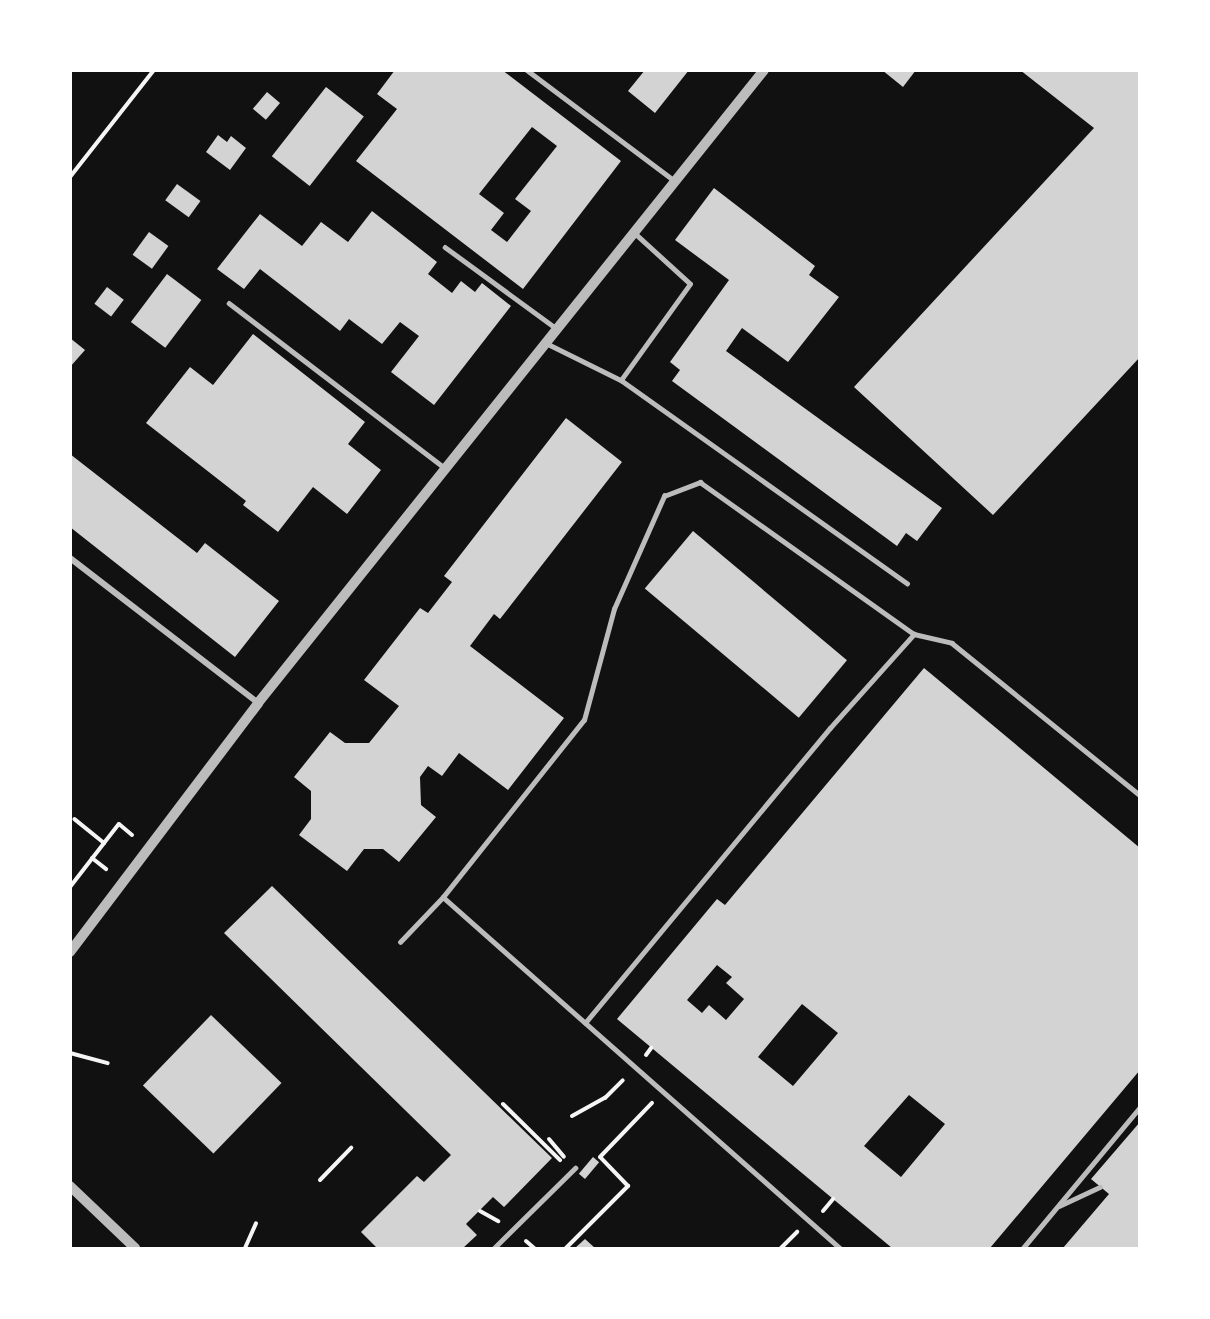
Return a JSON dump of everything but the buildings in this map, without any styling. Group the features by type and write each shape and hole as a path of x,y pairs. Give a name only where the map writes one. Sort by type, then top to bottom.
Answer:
{"street":[{"path":"70,952 258,703 764,70"},
{"path":"70,558 258,703"},
{"path":"70,1186 135,1248"}],"lane":[{"path":"527,70 675,181"},
{"path":"621,380 690,284 634,233"},
{"path":"445,247 557,329"},
{"path":"229,303 446,469"},
{"path":"546,343 621,380 907,583"},
{"path":"400,942 443,897 584,720 614,609 664,496 700,482 914,634 952,643 1140,795"},
{"path":"585,1023 830,728 914,634"},
{"path":"443,897 840,1248"},
{"path":"1023,1248 1140,1107"},
{"path":"494,1248 574,1168"},
{"path":"1057,1207 1100,1186"}],"path":[{"path":"70,177 154,70"},
{"path":"74,819 104,843"},
{"path":"70,887 119,824"},
{"path":"70,1053 108,1063"},
{"path":"572,1116 605,1098 623,1080"},
{"path":"566,1248 628,1185 600,1157 663,1092"},
{"path":"502,1104 545,1145"},
{"path":"320,1180 351,1148"},
{"path":"245,1248 256,1223"},
{"path":"781,1248 795,1233"}]}
